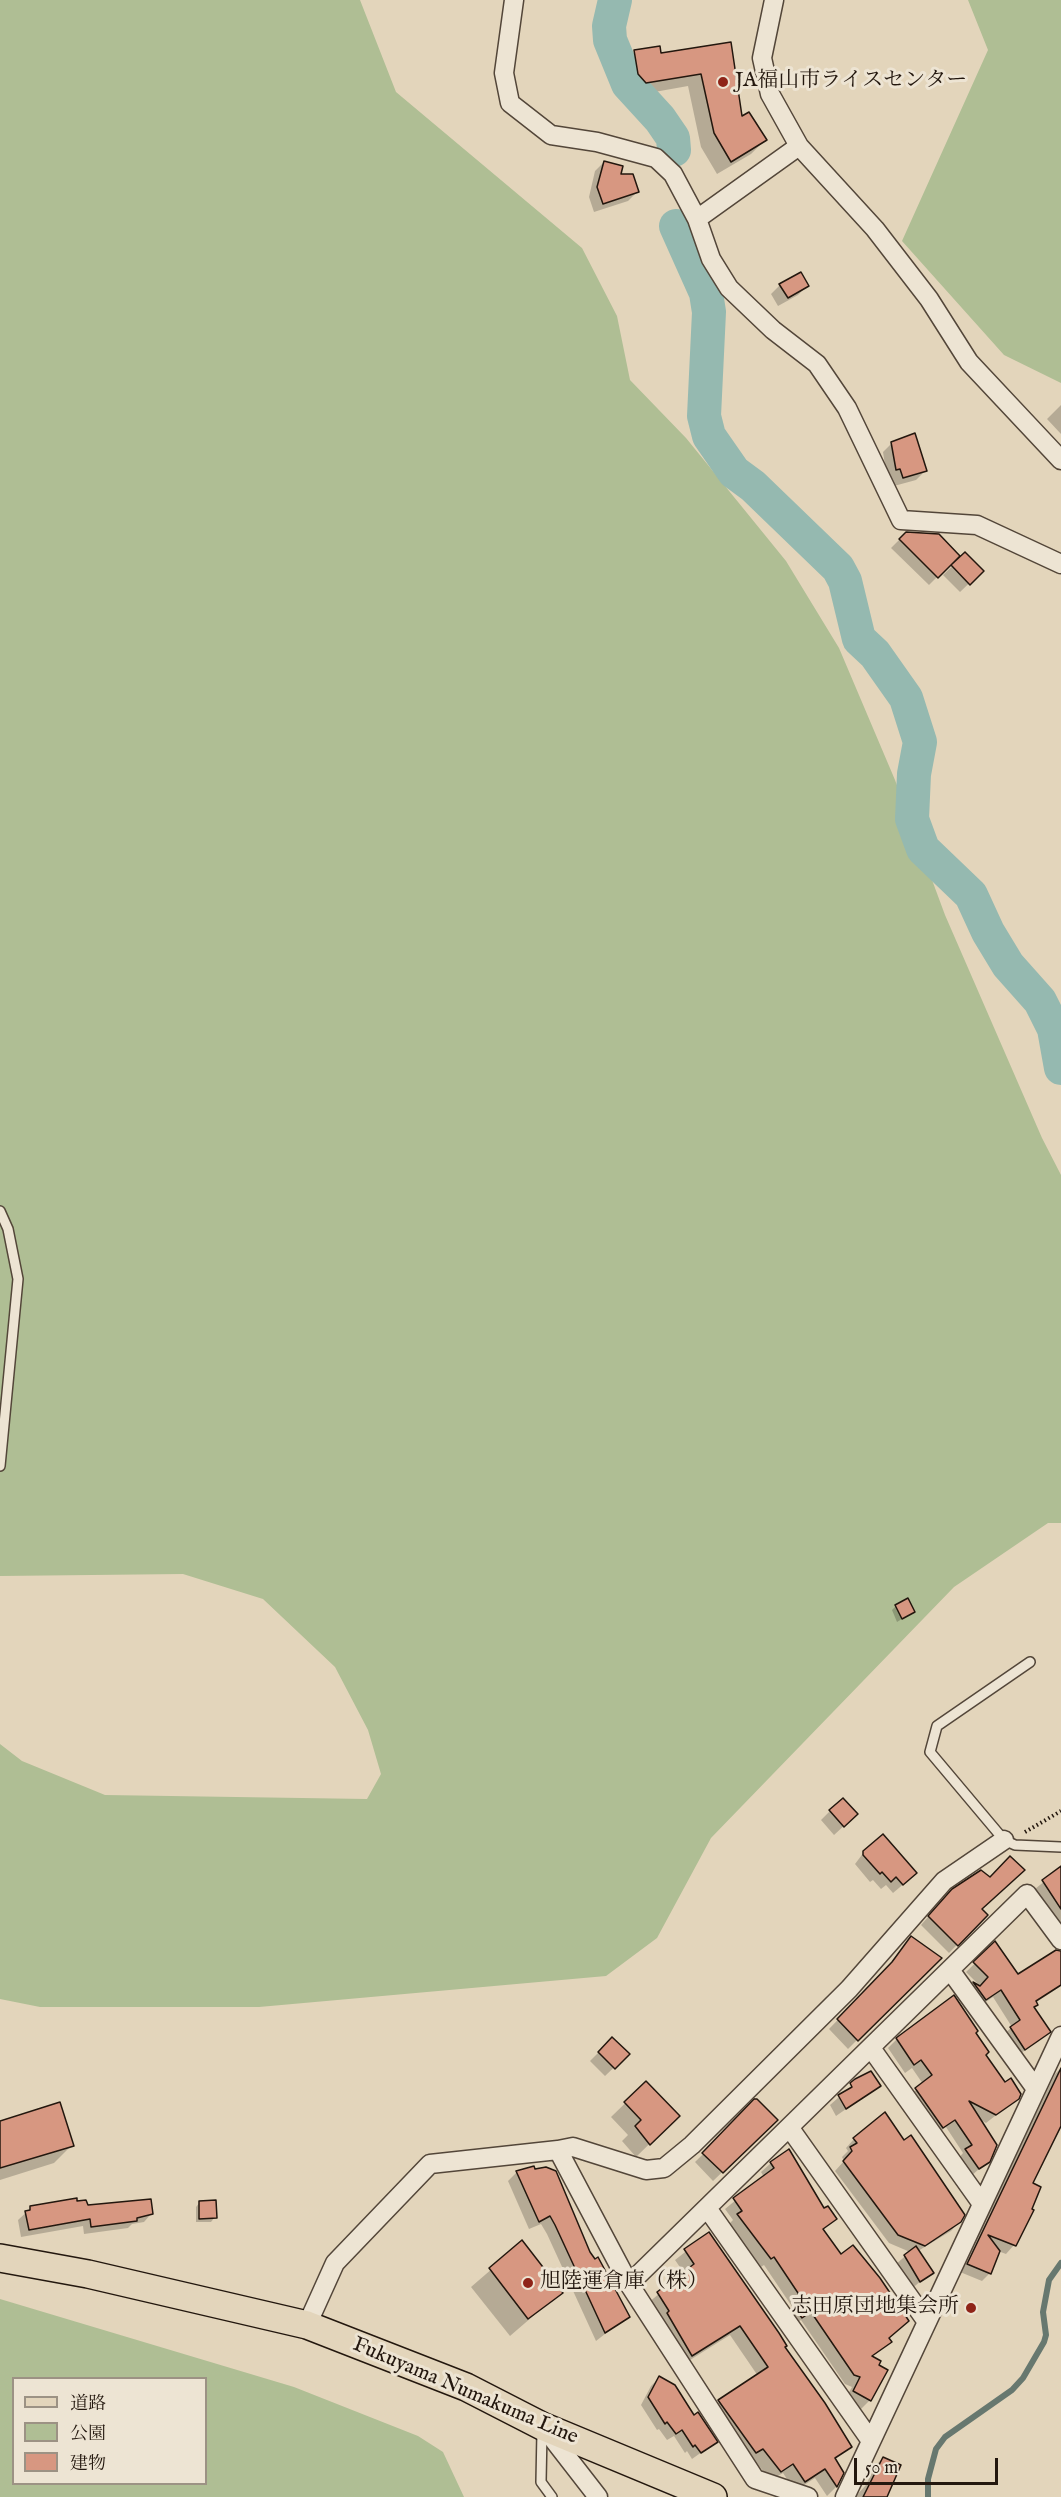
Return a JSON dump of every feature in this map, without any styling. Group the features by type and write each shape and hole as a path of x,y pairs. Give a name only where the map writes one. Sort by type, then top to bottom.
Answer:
{"main road":[{"name":"Fukuyama Numakuma Line","path":"0,2258 88,2274 308,2325 466,2387 543,2426 713,2497"}],"street":[{"path":"514,0 504,73 510,103 551,135 597,142 656,158 673,174 697,219 711,259 729,288 773,330 817,364 847,408 901,520 978,525 1061,564"},
{"path":"774,0 762,58 770,94 799,146 875,229 929,300 969,362 1061,460"},
{"path":"697,219 799,146"},
{"path":"308,2325 335,2263 430,2164 558,2151 573,2147 646,2170 664,2168 692,2145 849,1989 944,1881 1004,1840"},
{"path":"629,2284 1028,1894 1061,1940"},
{"path":"950,1970 1036,2089"},
{"path":"845,2497 1061,2036"},
{"path":"871,2048 982,2204"},
{"path":"789,2127 927,2322"},
{"path":"558,2151 629,2284 755,2479 808,2497"},
{"path":"707,2208 871,2441"},
{"path":"543,2426 598,2497"}],"lane":[{"path":"0,1210 8,1229 18,1279 0,1466"},
{"path":"1030,1662 937,1726 930,1752 1004,1840 1015,1845 1061,1847"},
{"path":"543,2426 542,2482 552,2497"}],"path":[{"path":"1004,1840 1015,1838 1061,1811"}],"green space":[{"path":"0,0 360,0 396,92 582,248 617,316 630,380 686,438 786,561 839,648 895,780 945,915 1042,1138 1061,1175 1061,1523 1048,1523 954,1587 711,1838 657,1938 606,1976 259,2007 40,2007 0,1999 0,1744 22,1761 105,1795 367,1799 381,1774 368,1730 335,1667 263,1599 183,1574 0,1576"},
{"path":"968,0 1061,0 1061,383 1004,355 902,241 988,50"},
{"path":"0,2299 294,2387 418,2436 443,2452 464,2497 0,2497"}],"building":[{"path":"731,42 742,116 749,112 767,140 731,162 714,133 701,74 646,83 638,74 634,50 660,46 661,53"},
{"path":"604,161 623,166 621,174 633,174 639,192 603,204 597,187"},
{"path":"801,272 809,286 788,298 779,284"},
{"path":"915,433 927,471 903,478 900,469 896,470 891,442"},
{"path":"906,532 939,534 960,556 938,578 899,539"},
{"path":"965,552 984,571 970,585 951,565"},
{"path":"908,1598 915,1612 902,1619 895,1605"},
{"path":"843,1798 858,1814 844,1827 829,1810"},
{"path":"883,1834 917,1873 903,1885 896,1877 891,1882 882,1872 880,1874 863,1855 863,1851"},
{"path":"1010,1856 1025,1870 982,1909 988,1915 958,1946 928,1916 952,1889 981,1870 990,1877"},
{"path":"1061,1866 1061,1909 1042,1880"},
{"path":"911,1936 942,1958 858,2041 837,2019 892,1962"},
{"path":"995,1941 1018,1974 1056,1950 1061,1951 1061,1985 1036,2001 1038,2005 1034,2007 1051,2032 1025,2050 1010,2027 1020,2020 1001,1990 986,2000 973,1982 980,1986 988,1977 973,1962"},
{"path":"954,1995 978,2031 976,2033 989,2052 986,2055 1005,2082 1011,2078 1021,2094 1019,2099 996,2115 969,2101 997,2145 990,2162 979,2169 965,2149 972,2145 955,2120 943,2128 915,2088 932,2075 921,2060 914,2065 896,2038"},
{"path":"612,2037 630,2054 615,2069 598,2052"},
{"path":"1061,2068 1061,2126 1033,2183 1041,2187 1032,2209 1034,2210 1016,2246 988,2235 1000,2251 991,2274 967,2264"},
{"path":"871,2071 881,2086 846,2109 838,2095 852,2087 850,2083 855,2079"},
{"path":"646,2081 680,2116 650,2145 635,2126 641,2120 624,2102"},
{"path":"754,2099 757,2099 778,2120 723,2173 702,2153"},
{"path":"60,2102 74,2146 0,2168 0,2121"},
{"path":"885,2112 904,2140 911,2135 965,2215 961,2222 925,2246 898,2235 843,2161 852,2151 850,2147 857,2143 853,2138"},
{"path":"789,2149 824,2208 828,2206 837,2219 823,2229 841,2254 853,2245 880,2278 909,2321 889,2338 892,2342 872,2356 881,2361 879,2365 888,2370 871,2401 853,2391 860,2377 854,2375 811,2312 802,2318 793,2306 802,2299 774,2257 771,2259 737,2214 742,2211 733,2198 774,2168 770,2162"},
{"path":"534,2166 535,2169 546,2167 556,2171 590,2252 595,2259 598,2257 630,2317 605,2333 555,2225 550,2216 539,2222 516,2171"},
{"path":"77,2198 77,2201 86,2200 88,2205 151,2199 153,2214 137,2218 137,2221 91,2227 90,2219 29,2230 25,2211 30,2210 30,2206"},
{"path":"216,2200 217,2218 199,2219 199,2201"},
{"path":"709,2232 779,2333 787,2346 785,2347 825,2403 852,2447 835,2458 844,2473 837,2487 825,2469 805,2482 793,2464 781,2472 763,2449 756,2453 718,2400 768,2367 740,2326 692,2356 667,2313 669,2311 657,2292 694,2264 684,2249"},
{"name":"旭陸運倉庫（株）","path":"522,2240 563,2293 528,2319 489,2268"},
{"path":"916,2246 934,2273 920,2282 904,2255"},
{"path":"659,2376 675,2385 694,2415 698,2412 718,2442 701,2453 695,2445 693,2447 682,2430 676,2434 667,2422 665,2424 648,2397"},
{"path":"883,2457 901,2465 887,2497 863,2497"}],"waterway":[{"path":"615,0 609,26 610,40 628,84 660,119 673,138 674,150"},
{"path":"676,226 706,293 709,312 704,416 709,436 734,472 753,486 838,568 845,581 859,639 875,654 906,698 920,742 914,774 912,819 923,849 971,895 988,932 1008,965 1040,1001 1054,1029 1061,1068"},
{"path":"928,2497 928,2479 936,2449 945,2437 1012,2390 1023,2378 1044,2342 1046,2335 1043,2312 1049,2280 1061,2263"}],"place":[{"name":"JA福山市ライスセンター","path":"723,82"},
{"name":"旭陸運倉庫（株）","path":"528,2283"},
{"name":"志田原団地集会所","path":"971,2308"}]}
